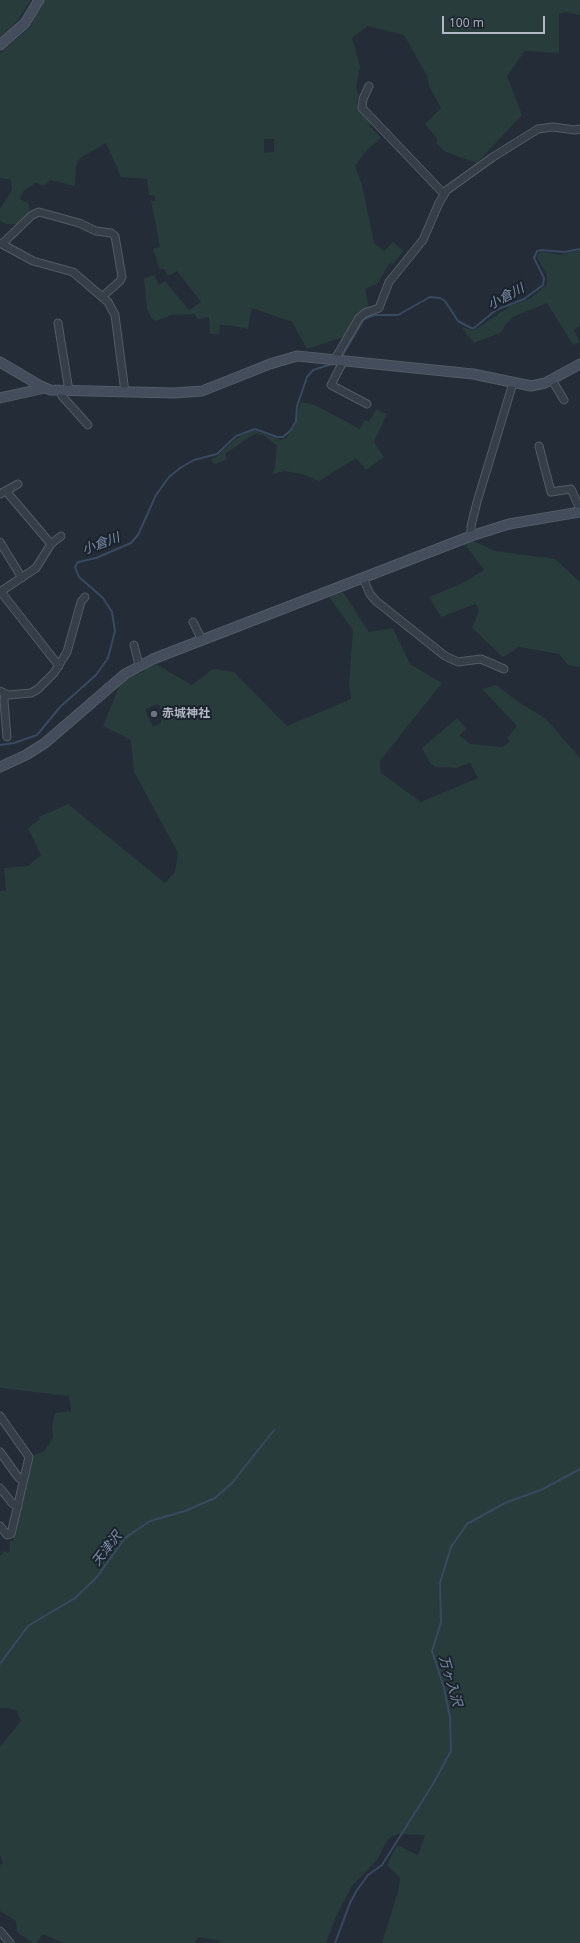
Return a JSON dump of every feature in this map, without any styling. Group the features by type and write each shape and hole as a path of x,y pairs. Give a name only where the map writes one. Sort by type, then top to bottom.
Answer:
{"street":[{"path":"0,46 25,23 38,0"},
{"path":"370,86 363,99 362,108 444,194"},
{"path":"367,404 332,385 339,360 359,318 365,313 379,308 387,286 395,273 419,246 444,194 492,157 538,129 547,127 580,129"},
{"path":"103,296 122,277 115,236 112,233 96,231 62,217 40,212 32,215 1,243 32,261 73,272 103,296 108,302 115,315 125,392"},
{"path":"58,323 64,391 62,396 88,425"},
{"path":"0,398 44,388 64,391 196,392 291,357 339,360 482,375 513,383 536,386 552,380 580,364"},
{"path":"0,362 44,388"},
{"path":"552,380 564,400"},
{"path":"471,536 471,526 513,383"},
{"path":"0,767 26,755 45,743 118,679 139,665 471,536 509,524 580,511 571,490 551,492 539,446"},
{"path":"18,484 3,493 51,544"},
{"path":"59,666 1,592 40,564 51,544 61,536"},
{"path":"0,542 22,578"},
{"path":"363,578 370,594 376,601 445,656 458,662 481,659 504,669"},
{"path":"7,737 3,693 12,695 35,692 59,666 69,649 81,602 85,597"},
{"path":"193,622 202,640"},
{"path":"134,645 139,665"},
{"path":"0,1416 29,1456 18,1507 9,1535 6,1535 0,1526"},
{"path":"0,1452 18,1477 23,1481"},
{"path":"0,1488 14,1505 18,1507"},
{"path":"0,1931 10,1943"}],"green space":[{"path":"0,0 31,0 17,21 0,38"},
{"path":"44,0 580,0 580,15 566,12 559,14 559,53 525,51 507,76 522,115 477,163 446,152 436,143 438,140 425,124 441,108 429,86 427,76 404,35 368,26 352,38 360,66 356,88 359,95 357,100 358,110 372,123 370,126 381,138 365,152 355,166 362,185 374,243 384,251 393,242 403,251 393,264 390,262 378,283 365,289 369,307 358,313 343,337 307,349 292,322 252,308 248,329 220,325 219,334 210,334 209,317 197,319 195,314 172,315 155,321 150,316 147,308 144,278 154,275 159,285 165,281 189,310 201,302 177,271 168,276 164,269 160,270 153,249 160,247 151,201 155,201 155,196 149,195 147,179 121,177 106,143 80,158 76,166 75,186 50,180 44,186 36,183 24,190 20,199 28,203 30,209 28,216 19,224 6,224 0,221 0,209 12,190 11,180 0,178 0,53 29,28","holes":["264,139 274,139 274,152 264,153"]},
{"path":"580,250 580,326 574,330 580,342 573,345 547,303 513,317 505,325 502,332 474,343 462,328 471,330 476,329 510,306 531,298 547,284 547,275 537,258 537,255 542,251 559,255"},
{"path":"300,402 313,404 360,429 364,420 369,422 376,409 387,414 374,442 384,457 366,470 356,458 319,481 302,474 285,471 272,474 275,468 277,446 266,437 258,433 252,435 225,454 227,459 216,464 213,463 211,459 216,457 237,438 253,430 281,440 286,438 295,426"},
{"path":"471,540 495,551 555,559 580,582 580,667 568,665 559,654 519,647 503,657 472,628 479,610 476,604 441,617 429,597 461,584 484,570 464,543"},
{"path":"343,592 369,632 393,628 410,664 442,683 380,761 381,773 421,802 478,778 470,763 456,768 435,767 430,763 422,748 457,718 467,729 459,735 470,744 502,747 510,742 507,738 517,726 482,689 496,685 520,703 546,719 580,758 580,1943 382,1943 398,1891 400,1878 387,1865 397,1845 418,1855 425,1835 397,1834 388,1839 377,1860 352,1886 336,1917 326,1943 221,1943 217,1940 198,1937 195,1943 63,1943 43,1934 36,1943 33,1943 17,1932 16,1921 0,1911 0,1865 3,1863 0,1855 0,1747 21,1721 17,1711 8,1708 0,1708 0,1556 4,1551 8,1553 10,1550 10,1541 13,1541 34,1455 43,1452 53,1437 52,1427 55,1413 71,1411 69,1396 0,1388 0,891 6,891 4,868 28,866 41,855 28,828 40,819 39,817 68,804 165,883 175,872 178,853 134,772 131,740 103,726 121,682 137,671 139,674 145,670 145,666 154,663 192,685 213,669 234,672 287,726 351,699 349,684 353,630 329,597","holes":["158,704 162,711 161,723 153,727 145,709"]}],"waterway":[{"name":"小倉川","path":"342,356 364,319 375,315 398,315 430,297 440,298 445,301 458,321 471,328 474,328 496,310 524,299 543,285 544,278 534,258 537,251 564,252 580,249"},
{"name":"小倉川","path":"0,745 14,743 37,735 60,707 96,675 108,658 115,631 112,612 103,598 79,577 75,567 78,562 96,558 131,543 138,535 156,495 169,477 180,468 194,460 217,454 236,436 255,429 277,437 283,437 291,430 296,421 297,406 307,377 313,370 332,364"},
{"name":"天津沢","path":"0,1664 28,1626 75,1598 97,1577 125,1538 150,1521 185,1511 215,1498 232,1483 274,1430"},
{"name":"万ヶ入沢","path":"335,1943 350,1903 357,1890 368,1875 382,1865 433,1784 451,1751 450,1717 444,1688 432,1651 441,1622 440,1583 451,1547 467,1524 505,1503 543,1489 580,1469"}],"place":[{"name":"赤城神社","path":"154,714"}]}
